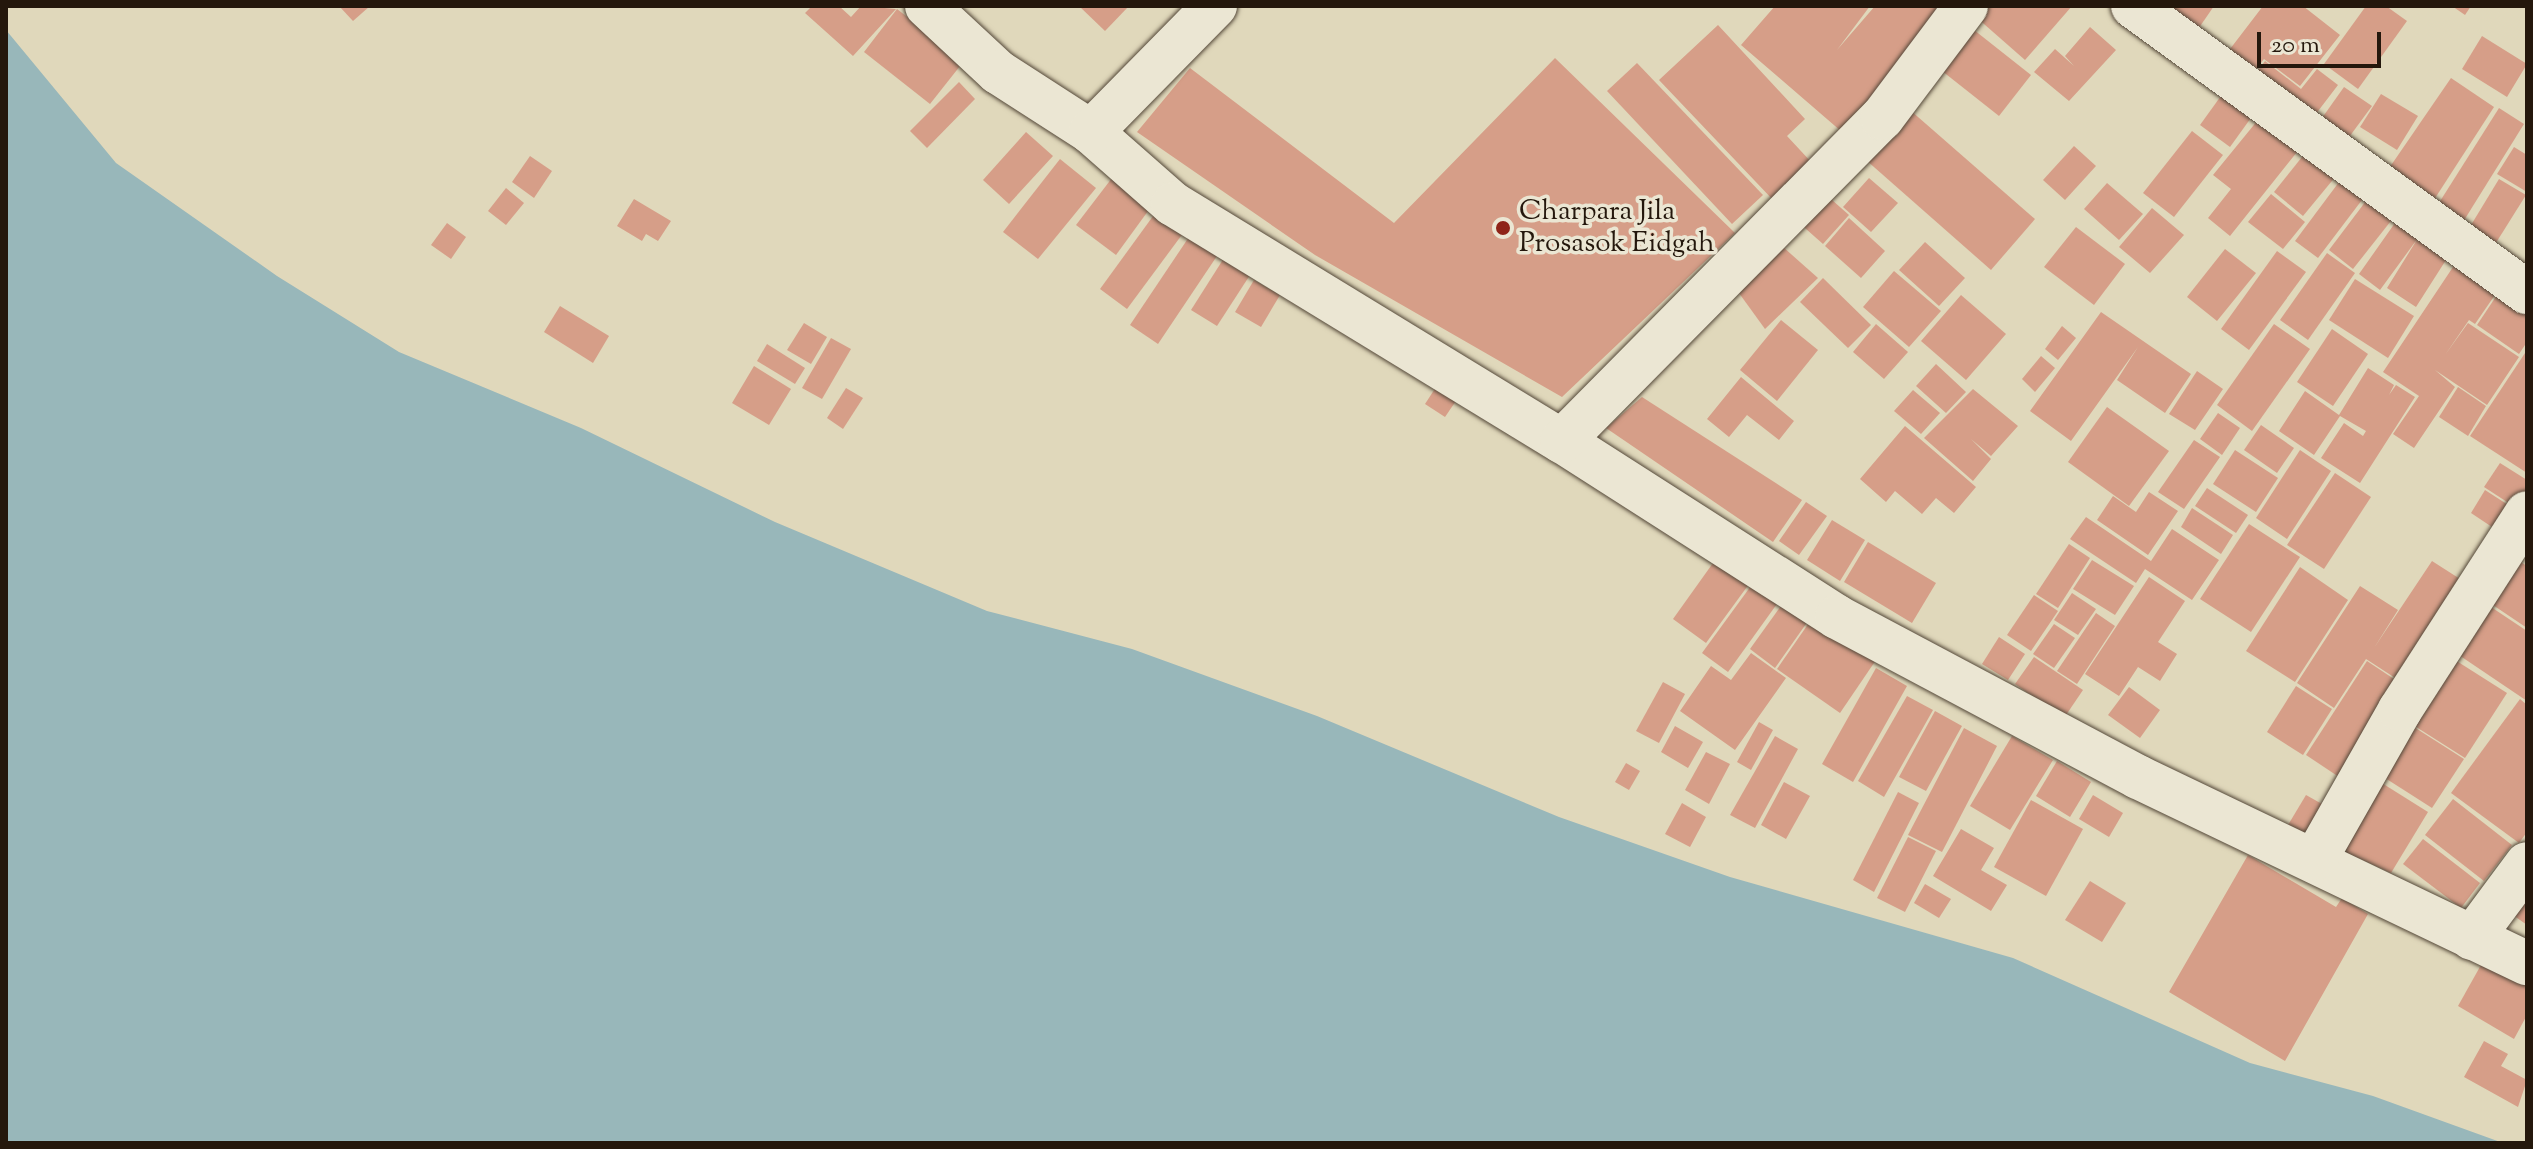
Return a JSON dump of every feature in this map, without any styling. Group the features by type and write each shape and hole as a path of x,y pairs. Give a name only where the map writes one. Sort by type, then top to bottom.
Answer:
{"street":[{"path":"927,6 998,72 1091,132 1173,204 1562,441 1837,617 2138,777 2316,858 2527,963"},
{"path":"1091,132 1215,6"},
{"path":"1562,441 1882,118 1966,6"},
{"path":"2133,6 2527,292"},
{"path":"2316,858 2400,710 2527,513"},
{"path":"2472,938 2527,864"}],"water":[{"path":"6,30 116,163 277,276 399,352 581,428 775,522 987,611 1132,649 1317,716 1559,817 1730,877 2013,958 2250,1063 2373,1096 2503,1143 6,1143"}],"building":[{"path":"339,6 370,6 353,21"},
{"path":"812,6 839,6 851,17 861,6 896,9 853,56 805,13"},
{"path":"1079,6 1129,6 1105,31"},
{"path":"1775,6 1870,6 1837,50 1875,6 1950,6 1842,132 1741,45"},
{"path":"1985,6 2072,6 2025,60 1976,17"},
{"path":"2157,6 2214,6 2194,35"},
{"path":"2263,6 2303,6 2340,35 2300,86 2264,59 2253,73 2227,53"},
{"path":"2366,6 2386,6 2407,21 2358,89 2324,64"},
{"path":"2452,6 2471,6 2465,15"},
{"path":"897,9 964,61 930,104 864,52"},
{"path":"1718,25 1805,119 1787,136 1813,164 1774,201 1659,80"},
{"path":"1969,26 2031,75 1999,116 1937,67"},
{"path":"2090,27 2116,50 2069,101 2034,72 2055,49 2074,66 2065,56"},
{"path":"2482,36 2527,64 2507,97 2462,69"},
{"name":"Charpara Jila Prosasok Eidgah","path":"1555,58 1735,233 1562,397 1315,255 1137,132 1190,68 1394,223"},
{"path":"2265,61 2301,89 2317,69 2338,85 2312,119 2255,75"},
{"path":"1637,63 1763,195 1732,224 1607,91"},
{"path":"2451,78 2494,107 2430,206 2383,177"},
{"path":"959,82 975,99 927,148 910,131"},
{"path":"2231,82 2261,104 2230,147 2200,125"},
{"path":"2344,87 2372,106 2344,144 2317,125"},
{"path":"2381,94 2418,116 2397,150 2360,127"},
{"path":"2499,108 2524,124 2463,222 2437,206"},
{"path":"1910,110 2035,219 1991,270 1866,160"},
{"path":"2262,115 2301,147 2230,236 2208,218 2231,189 2213,175"},
{"path":"2192,131 2223,155 2174,217 2143,193"},
{"path":"1026,132 1053,156 1009,204 983,180"},
{"path":"2074,146 2096,166 2065,200 2043,180"},
{"path":"2514,147 2527,155 2527,192 2497,174"},
{"path":"2306,152 2336,176 2303,216 2274,192"},
{"path":"530,156 552,171 534,198 512,182"},
{"path":"1060,159 1096,188 1038,259 1003,232"},
{"path":"2345,174 2368,192 2318,258 2295,241"},
{"path":"1112,178 1151,207 1116,255 1076,225"},
{"path":"1869,178 1898,203 1871,232 1843,207"},
{"path":"2499,179 2526,195 2494,246 2468,230"},
{"path":"2107,183 2143,214 2119,240 2084,209"},
{"path":"506,188 524,203 506,225 488,211"},
{"path":"1823,192 1849,215 1823,244 1797,221"},
{"path":"2372,193 2398,212 2353,269 2329,250"},
{"path":"2271,194 2305,222 2283,249 2248,222"},
{"path":"634,199 671,221 658,241 646,234 642,241 617,226"},
{"path":"2152,208 2184,235 2150,273 2119,247"},
{"path":"1156,212 1184,232 1127,309 1100,289"},
{"path":"2402,213 2453,249 2416,307 2387,288 2418,238 2380,290 2359,274"},
{"path":"1849,218 1885,251 1861,278 1825,246"},
{"path":"447,223 466,237 451,259 431,245"},
{"path":"2076,227 2125,264 2094,305 2044,267"},
{"path":"1191,234 1219,253 1158,344 1130,325"},
{"path":"1774,239 1818,278 1765,329 1731,282"},
{"path":"1925,242 1965,278 1939,306 1899,270"},
{"path":"2225,249 2256,273 2217,321 2187,297"},
{"path":"2277,251 2306,272 2249,350 2221,329"},
{"path":"2327,253 2355,273 2308,340 2280,320"},
{"path":"1224,258 1250,275 1217,326 1191,310"},
{"path":"2455,264 2497,292 2475,324 2469,320 2445,355 2468,323 2519,357 2487,405 2435,370 2455,387 2414,448 2393,434 2419,396 2383,372"},
{"path":"1894,271 1941,311 1909,347 1863,307"},
{"path":"1823,278 1871,325 1848,348 1800,302"},
{"path":"2355,279 2414,316 2388,358 2329,320"},
{"path":"1254,280 1280,295 1261,327 1235,312"},
{"path":"2499,292 2527,311 2527,342 2519,354 2477,325"},
{"path":"1961,295 2006,334 1966,380 1921,341"},
{"path":"560,306 609,336 593,363 544,332"},
{"path":"2101,312 2191,374 2165,413 2117,380 2138,347 2071,441 2030,411"},
{"path":"1781,320 1818,350 1777,401 1740,370"},
{"path":"804,323 827,337 811,364 787,350"},
{"path":"1876,324 1908,352 1884,379 1853,352"},
{"path":"2274,324 2310,349 2252,431 2217,405"},
{"path":"2062,326 2076,338 2058,360 2045,349"},
{"path":"2332,329 2368,354 2333,406 2297,382"},
{"path":"831,338 851,349 822,399 802,388"},
{"path":"767,344 805,368 795,384 757,361"},
{"path":"2527,350 2527,473 2470,436"},
{"path":"2041,356 2055,368 2035,392 2022,379"},
{"path":"1936,364 1966,392 1946,413 1916,386"},
{"path":"754,366 791,389 769,425 732,403"},
{"path":"2368,368 2394,385 2389,395 2396,385 2415,397 2360,483 2321,458 2344,423 2363,436 2366,431 2340,416 2314,455 2279,431 2305,391 2339,415"},
{"path":"2197,371 2223,389 2195,430 2169,414"},
{"path":"1741,377 1794,421 1779,440 1747,415 1729,437 1707,419"},
{"path":"1440,381 1460,395 1445,417 1425,404"},
{"path":"2458,387 2486,406 2468,436 2439,417"},
{"path":"846,388 863,398 843,429 827,418"},
{"path":"1973,389 2018,426 1991,456 1971,439 1991,459 1973,481 1924,438"},
{"path":"1913,390 1940,413 1921,434 1894,411"},
{"path":"1642,397 1802,500 1773,542 1606,428"},
{"path":"2107,407 2169,451 2129,506 2068,462"},
{"path":"2218,413 2240,428 2222,455 2200,439"},
{"path":"2261,425 2294,448 2277,473 2244,450"},
{"path":"1905,426 1976,487 1954,513 1936,498 1922,514 1895,491 1886,502 1860,479"},
{"path":"2194,440 2220,457 2184,509 2158,492"},
{"path":"2235,450 2278,478 2256,512 2213,484"},
{"path":"2300,450 2331,471 2287,539 2256,518"},
{"path":"2500,463 2527,480 2527,502 2521,511 2484,487"},
{"path":"2335,473 2371,497 2324,569 2287,545"},
{"path":"2207,488 2248,515 2236,533 2195,506"},
{"path":"2485,490 2519,512 2504,535 2471,513"},
{"path":"2149,492 2178,511 2148,555 2097,520 2113,496 2136,512"},
{"path":"1806,502 1827,516 1799,555 1779,541"},
{"path":"2192,508 2233,535 2221,554 2181,527"},
{"path":"2086,517 2151,561 2172,529 2219,560 2192,600 2145,569 2136,583 2070,539"},
{"path":"1832,520 1865,540 1840,581 1807,560"},
{"path":"2249,524 2300,557 2251,632 2200,599"},
{"path":"1868,542 1936,583 1912,623 1844,582"},
{"path":"2069,544 2090,558 2058,608 2036,594"},
{"path":"2509,555 2527,566 2527,628 2481,597"},
{"path":"1718,556 1752,580 1706,643 1673,619"},
{"path":"2092,560 2134,586 2115,615 2073,589"},
{"path":"2432,561 2471,586 2406,685 2366,659 2334,708 2297,683 2360,586 2398,610 2374,648"},
{"path":"2300,567 2348,600 2295,682 2246,651"},
{"path":"2149,577 2185,601 2158,642 2177,654 2160,681 2138,667 2119,696 2085,674"},
{"path":"1756,579 1782,597 1728,672 1702,653"},
{"path":"2072,593 2096,609 2078,635 2054,620"},
{"path":"2034,595 2058,611 2031,651 2007,635"},
{"path":"1788,596 1813,614 1775,668 1750,649"},
{"path":"2479,599 2527,631 2527,701 2447,647"},
{"path":"2096,613 2115,626 2077,684 2057,671"},
{"path":"1813,617 1876,660 1840,713 1777,669"},
{"path":"2054,624 2075,638 2054,668 2033,654"},
{"path":"1999,637 2025,654 2008,680 1982,664"},
{"path":"1751,653 1786,678 1735,750 1680,711 1711,666 1731,680"},
{"path":"2444,653 2507,693 2465,758 2402,718"},
{"path":"2034,657 2083,690 2064,718 2015,684"},
{"path":"2367,661 2406,687 2345,781 2306,755"},
{"path":"1876,668 1907,686 1853,782 1822,764"},
{"path":"1663,682 1685,694 1659,743 1636,731"},
{"path":"2296,686 2332,709 2303,755 2267,732"},
{"path":"2129,687 2160,710 2140,738 2108,715"},
{"path":"1907,696 1933,710 1884,797 1858,781"},
{"path":"2520,699 2527,705 2527,832 2519,843 2451,793"},
{"path":"1935,711 1962,726 1926,791 1899,777"},
{"path":"2403,720 2464,759 2432,808 2371,769"},
{"path":"1759,722 1773,730 1751,770 1737,762"},
{"path":"1675,726 1703,742 1688,768 1661,752"},
{"path":"1964,728 1997,746 1942,852 1908,835"},
{"path":"1775,736 1798,749 1755,828 1730,815"},
{"path":"2012,736 2053,760 2010,830 1970,806"},
{"path":"1706,752 1730,764 1709,804 1685,790"},
{"path":"2057,761 2091,782 2070,817 2036,796"},
{"path":"1626,763 1640,771 1629,790 1615,782"},
{"path":"2369,775 2428,812 2391,873 2327,844"},
{"path":"1784,782 1810,796 1786,839 1761,825"},
{"path":"1898,792 1919,803 1874,892 1853,880"},
{"path":"2093,795 2123,813 2109,837 2079,819"},
{"path":"2306,795 2331,809 2313,840 2288,825"},
{"path":"2453,799 2512,845 2484,881 2425,835"},
{"path":"2031,800 2083,829 2046,896 1994,867"},
{"path":"1682,803 1706,817 1690,847 1665,834"},
{"path":"1961,829 1994,848 1981,870 2007,885 1991,911 1933,876"},
{"path":"1908,837 1936,851 1905,912 1877,898"},
{"path":"2423,839 2480,883 2461,908 2403,864"},
{"path":"2248,855 2336,907 2342,898 2368,914 2285,1061 2169,992"},
{"path":"2527,873 2527,925 2503,908"},
{"path":"2090,881 2126,903 2102,942 2065,920"},
{"path":"1925,884 1951,899 1939,918 1914,903"},
{"path":"2486,956 2527,979 2527,1015 2514,1039 2458,1006"},
{"path":"2484,1041 2508,1054 2501,1066 2527,1080 2518,1107 2464,1077"}],"place":[{"name":"Charpara Jila Prosasok Eidgah","path":"1503,228"}]}
